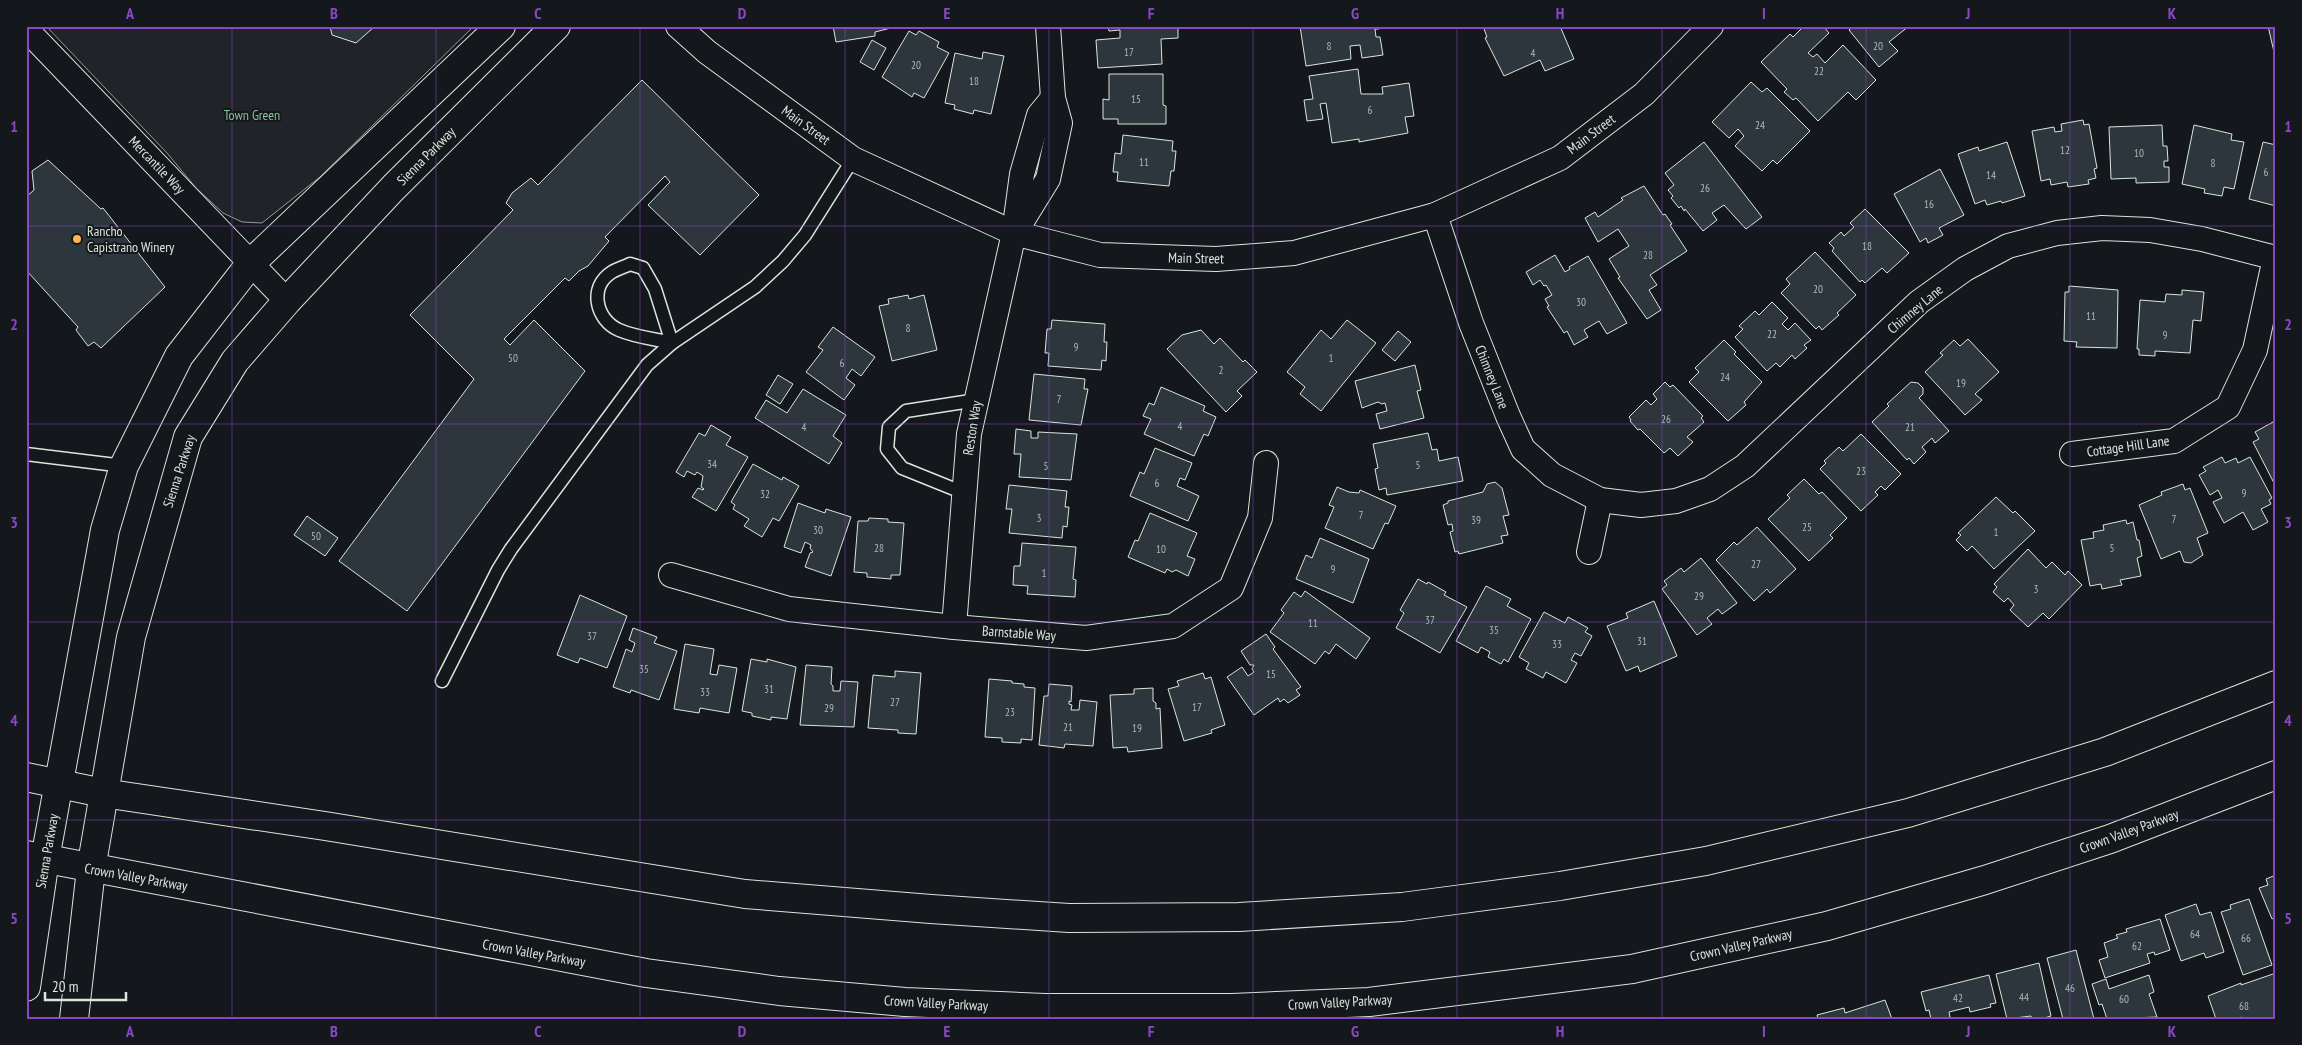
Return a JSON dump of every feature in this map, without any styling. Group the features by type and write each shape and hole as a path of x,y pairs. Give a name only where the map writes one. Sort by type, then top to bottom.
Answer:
{"main road":[{"name":"Sienna Parkway","path":"26,987 35,857 59,784 105,530 124,466 179,356 251,263 501,26"},
{"name":"Sienna Parkway","path":"74,1019 91,868 131,637 188,437 235,361 287,301 394,187 556,26"},
{"path":"26,777 103,793 325,826 745,894 1069,918 1239,917 1402,907 1560,886 1706,861 1917,810 2105,752 2276,685"},
{"name":"Crown Valley Parkway","path":"35,857 646,973 779,991 905,1002 1045,1008 1232,1008 1369,1002 1632,969 1827,926 1985,880 2110,839 2276,775"}],"street":[{"name":"Main Street","path":"678,26 707,52 853,159 1014,233 1100,255 1216,259 1294,253 1434,215 1560,158 1644,94 1707,28"},
{"name":"Reston Way","path":"954,628 969,434 1014,233 1048,179 1060,123 1053,98 1048,26"},
{"name":"Mercantile Way","path":"26,29 287,301"},
{"name":"Chimney Lane","path":"1434,215 1471,323 1523,449 1552,475 1600,500 1642,505 1676,501 1710,488 1745,466 1919,302 1964,269 2008,246 2056,233 2102,228 2150,230 2202,239 2275,258"},
{"name":"Cottage Hill Lane","path":"2072,454 2174,441 2228,407 2255,350 2275,258"},
{"name":"Barnstable Way","path":"671,575 789,609 954,628 1086,638 1173,626 1231,588 1260,518 1266,463"},
{"path":"1590,552 1600,500"}],"lane":[{"path":"442,681 498,570 511,549 647,365 672,343 755,287 783,261 805,235 853,159"},
{"path":"630,264 643,268 655,289 672,343 619,330 604,319 596,304 599,287 611,272 630,264"},
{"path":"964,493 902,468 887,449 889,426 906,411 977,400"},
{"path":"26,454 124,466"}],"green space":[{"name":"Town Green","path":"46,26 474,26 320,177 262,223 242,222 223,213 196,188 167,153"}],"building":[{"path":"330,26 374,27 356,43 332,35"},
{"path":"833,26 895,27 875,32 875,36 836,42"},
{"path":"1108,26 1178,26 1178,38 1161,39 1162,64 1098,68 1096,40 1120,38 1120,30 1109,31"},
{"path":"1300,26 1378,26 1379,29 1375,29 1376,37 1380,37 1383,55 1362,58 1360,45 1350,46 1351,59 1306,66"},
{"path":"1483,26 1560,26 1574,59 1545,71 1540,60 1504,76 1485,38 1487,37"},
{"path":"1804,26 1823,26 1829,33 1808,53 1813,57 1817,54 1825,63 1843,45 1876,80 1856,100 1848,92 1818,121 1796,98 1793,100 1784,92 1787,89 1761,62 1790,34 1793,37"},
{"path":"1854,26 1909,26 1889,42 1898,51 1879,67 1849,30"},
{"path":"2268,26 2276,26 2276,51 2274,52"},
{"path":"909,31 916,35 919,31 939,42 937,47 949,53 924,98 914,93 912,97 882,77"},
{"path":"872,40 886,48 874,70 860,62"},
{"path":"983,52 1004,56 991,114 974,110 973,114 954,109 955,105 945,103 955,53 982,59"},
{"path":"1358,69 1361,94 1383,94 1382,87 1409,83 1414,116 1405,117 1408,133 1359,142 1359,139 1332,143 1326,103 1320,104 1323,119 1307,121 1304,100 1313,99 1309,76"},
{"path":"1109,74 1163,74 1163,105 1166,106 1166,124 1118,124 1118,119 1103,119 1103,99 1109,100"},
{"path":"642,80 759,195 700,255 648,205 670,182 665,176 605,237 609,241 588,266 579,271 569,281 565,278 504,339 510,345 534,320 585,371 407,611 339,561 474,379 410,315 513,210 506,203 512,193 531,178 538,185"},
{"path":"1751,82 1762,92 1767,88 1810,131 1777,164 1773,160 1762,171 1735,146 1744,136 1738,129 1729,138 1712,122"},
{"path":"2083,120 2084,125 2089,124 2097,168 2094,169 2096,178 2088,180 2089,184 2068,187 2067,182 2051,185 2050,179 2041,181 2032,131 2054,127 2055,132 2062,131 2061,124"},
{"path":"2162,125 2163,146 2167,146 2168,161 2164,161 2164,167 2169,167 2169,182 2136,183 2136,178 2111,179 2109,127"},
{"path":"2194,125 2232,134 2231,140 2244,142 2234,189 2224,187 2222,196 2204,193 2205,189 2182,184"},
{"path":"1123,135 1173,141 1172,151 1176,151 1174,171 1171,171 1169,186 1117,181 1118,172 1113,172 1115,153 1121,154"},
{"path":"1704,142 1762,217 1746,229 1724,205 1712,213 1717,220 1703,231 1685,209 1684,211 1681,206 1679,208 1671,198 1673,196 1668,190 1674,185 1665,173"},
{"path":"2007,142 2025,196 2002,203 2001,201 1987,205 1985,200 1975,204 1958,154 1978,147 1979,151"},
{"path":"2263,142 2276,145 2276,206 2249,199"},
{"name":"Rancho Capistrano Winery","path":"48,160 101,209 103,208 165,287 101,348 94,342 88,346 76,330 78,327 26,270 26,197 34,190 32,171"},
{"path":"1940,169 1964,215 1939,228 1943,235 1928,243 1926,238 1920,242 1894,194"},
{"path":"1644,186 1663,215 1665,214 1672,224 1670,225 1687,251 1650,275 1657,285 1649,290 1661,310 1647,319 1618,278 1620,277 1609,259 1629,246 1618,229 1598,242 1585,218 1595,212 1598,217 1623,200 1621,198"},
{"path":"1865,209 1909,253 1887,273 1882,268 1865,283 1862,280 1860,282 1832,251 1834,248 1829,243 1841,232 1844,236 1854,227 1850,223"},
{"path":"1815,252 1856,295 1837,313 1839,315 1822,330 1819,326 1816,329 1781,293 1790,284 1786,279"},
{"path":"1555,255 1565,272 1570,269 1569,267 1588,256 1627,323 1607,334 1599,321 1584,330 1588,337 1574,345 1567,331 1564,333 1547,307 1549,306 1545,299 1552,295 1546,285 1544,286 1540,280 1533,285 1526,272"},
{"path":"2069,286 2118,290 2117,348 2076,347 2077,342 2064,341 2065,292 2069,292"},
{"path":"2182,290 2204,292 2201,321 2193,320 2190,353 2155,351 2155,356 2139,355 2139,349 2137,349 2140,300 2165,302 2166,294 2182,295"},
{"path":"908,295 909,299 924,295 937,350 892,361 879,306 889,304 888,299"},
{"path":"1772,302 1788,318 1782,324 1788,330 1795,323 1811,340 1804,345 1807,348 1795,359 1792,355 1780,367 1776,363 1767,371 1735,337 1743,329 1739,326 1755,311 1759,315"},
{"path":"1052,320 1105,324 1104,342 1107,342 1106,361 1102,360 1101,370 1048,366 1049,353 1045,353 1047,329 1051,329"},
{"path":"1347,320 1376,343 1321,411 1300,394 1305,387 1287,372 1321,330 1331,339"},
{"path":"833,327 875,357 861,376 852,369 846,378 855,385 844,400 806,372 823,350 818,347"},
{"path":"1201,330 1214,344 1220,338 1243,362 1245,360 1257,372 1237,391 1242,396 1226,412 1167,349 1182,335"},
{"path":"1398,331 1411,342 1395,361 1382,350"},
{"path":"1968,339 1999,372 1975,394 1982,400 1965,415 1925,372 1943,355 1940,353 1954,340 1960,346"},
{"path":"1724,340 1736,352 1734,354 1762,382 1744,402 1746,405 1728,421 1689,382 1699,372 1695,368"},
{"path":"1415,365 1421,390 1417,391 1424,418 1380,429 1376,414 1387,411 1385,403 1378,402 1362,408 1355,381"},
{"path":"1034,374 1085,379 1084,389 1088,389 1081,425 1029,420"},
{"path":"778,375 793,384 780,404 766,395"},
{"path":"1665,382 1670,387 1673,385 1703,416 1701,418 1704,422 1687,437 1693,442 1678,456 1670,448 1664,453 1640,429 1638,430 1629,417 1646,400 1651,405 1657,399 1653,394"},
{"path":"1911,382 1918,383 1923,388 1923,394 1919,398 1949,431 1935,443 1932,438 1922,447 1926,452 1914,464 1909,458 1907,460 1872,422 1889,406 1887,404"},
{"path":"1161,387 1205,406 1203,411 1216,417 1208,436 1204,434 1194,456 1144,434 1151,419 1143,416 1149,403 1154,405"},
{"path":"803,389 846,415 833,436 842,443 829,464 755,418 766,400 787,413"},
{"path":"2273,422 2276,424 2276,487 2253,442 2259,439 2255,432"},
{"path":"711,425 731,437 726,445 748,457 716,511 692,497 698,488 704,489 701,487 703,476 697,472 695,475 687,471 684,477 676,472 699,433 705,436"},
{"path":"1016,429 1031,431 1031,438 1038,438 1038,432 1077,434 1071,480 1019,477 1021,454 1014,454"},
{"path":"1428,433 1432,450 1437,449 1439,461 1458,457 1463,481 1387,495 1386,488 1379,490 1375,469 1378,468 1373,444"},
{"path":"1861,434 1901,474 1885,490 1881,486 1875,492 1878,495 1861,511 1820,469 1826,463 1824,461 1839,447 1843,451"},
{"path":"1155,448 1192,463 1185,480 1180,478 1177,486 1199,496 1188,521 1130,496 1140,472 1144,474"},
{"path":"2222,457 2225,463 2236,458 2238,463 2250,457 2272,498 2269,500 2271,504 2261,509 2268,522 2253,530 2243,512 2224,523 2213,502 2222,498 2218,490 2210,495 2199,475 2206,471 2203,467"},
{"path":"753,464 782,480 783,477 799,486 779,521 773,518 762,537 744,526 749,519 733,509 735,505 731,502"},
{"path":"1804,479 1819,494 1822,492 1847,518 1830,535 1833,538 1809,561 1768,519 1790,498 1787,495"},
{"path":"1495,482 1502,488 1509,515 1503,516 1508,535 1501,536 1503,543 1459,554 1458,551 1455,552 1450,532 1453,531 1452,524 1448,525 1443,505 1448,503 1448,501 1483,492 1487,484"},
{"path":"2183,484 2185,490 2190,488 2208,533 2197,538 2203,555 2191,563 2184,562 2180,551 2161,559 2139,505 2162,495 2161,492"},
{"path":"1009,485 1067,491 1065,507 1069,507 1067,527 1063,526 1062,538 1009,533 1012,509 1006,509"},
{"path":"1337,487 1349,492 1359,493 1360,490 1396,506 1388,524 1385,523 1373,549 1325,528 1334,507 1329,505"},
{"path":"1996,497 2013,513 2015,511 2035,531 1994,569 1972,546 1967,551 1956,540 1961,535 1958,533"},
{"path":"798,503 825,513 826,509 851,517 831,576 805,567 810,553 813,552 810,548 811,545 805,542 801,553 784,547"},
{"path":"1150,513 1197,533 1187,556 1195,559 1188,576 1176,570 1172,572 1167,569 1165,573 1128,557 1135,540 1138,541"},
{"path":"307,516 338,538 325,556 294,535"},
{"path":"869,518 888,519 888,522 904,523 900,575 891,575 891,579 867,577 867,573 854,572 858,521 868,521"},
{"path":"2126,520 2127,524 2133,522 2137,540 2139,540 2142,556 2137,558 2141,576 2120,580 2122,585 2102,589 2101,584 2090,586 2081,540 2094,538 2093,532 2104,530 2103,525"},
{"path":"1757,527 1796,569 1770,593 1767,589 1754,601 1716,560 1734,542 1737,545"},
{"path":"1320,538 1369,559 1353,603 1296,579 1306,555 1312,558"},
{"path":"1022,543 1076,547 1073,579 1076,580 1075,597 1027,594 1028,586 1013,585 1014,566 1020,566"},
{"path":"2028,549 2046,568 2052,562 2065,575 2068,571 2082,585 2049,619 2043,613 2028,627 2010,610 2014,605 2008,598 2004,602 1993,592 1997,587 1994,584"},
{"path":"1701,558 1737,603 1722,614 1718,609 1707,618 1712,624 1697,635 1662,589 1667,585 1664,581 1681,568 1684,572"},
{"path":"1418,579 1446,592 1444,595 1467,607 1440,653 1396,628 1404,613 1400,610"},
{"path":"1486,586 1511,599 1507,606 1531,619 1508,662 1504,659 1501,664 1488,657 1490,652 1481,647 1478,653 1456,641"},
{"path":"1305,591 1370,638 1356,659 1336,644 1329,654 1325,651 1315,664 1270,632 1284,613 1281,610 1294,592 1301,597"},
{"path":"580,595 627,616 607,668 580,658 578,663 557,655"},
{"path":"1654,601 1677,656 1640,672 1638,666 1626,671 1607,626 1628,618 1626,613"},
{"path":"1544,612 1565,623 1568,617 1588,628 1585,632 1592,636 1581,656 1575,653 1571,660 1577,663 1566,683 1546,672 1543,678 1526,669 1529,663 1519,657"},
{"path":"633,628 657,637 654,643 677,651 659,700 631,690 630,693 613,687 626,649 632,652 635,643 629,640"},
{"path":"1266,634 1275,647 1273,649 1301,687 1296,690 1300,695 1288,703 1284,699 1280,702 1278,698 1254,715 1227,677 1242,667 1248,676 1254,672 1252,669 1254,665 1250,665 1241,651"},
{"path":"685,644 714,649 710,674 717,675 719,665 737,668 729,713 700,708 699,713 674,709"},
{"path":"751,659 767,662 767,659 796,667 787,719 771,717 771,720 752,716 752,713 742,711"},
{"path":"806,665 832,667 831,684 833,691 840,691 841,681 858,682 854,727 800,725"},
{"path":"895,671 921,673 916,734 898,733 898,730 868,728 873,675 895,677"},
{"path":"1203,673 1205,679 1211,677 1225,725 1211,730 1212,733 1184,741 1168,689 1179,686 1177,681"},
{"path":"989,679 1012,681 1012,683 1024,684 1024,687 1035,688 1032,740 1021,739 1021,743 1002,742 1002,738 985,737"},
{"path":"1049,684 1072,686 1071,702 1069,701 1069,704 1072,705 1071,710 1079,710 1080,700 1097,702 1093,746 1065,744 1064,748 1039,745 1044,696 1048,696"},
{"path":"1153,688 1153,701 1156,703 1156,709 1160,708 1162,748 1128,752 1127,747 1113,748 1110,695 1134,694 1134,689"},
{"path":"2276,875 2276,920 2275,917 2272,919 2259,888 2268,885 2266,879"},
{"path":"2249,899 2272,965 2243,975 2221,912 2231,909 2230,905"},
{"path":"2196,904 2200,915 2211,912 2224,952 2206,958 2204,953 2181,961 2165,915"},
{"path":"2160,919 2170,950 2155,955 2154,952 2147,954 2150,963 2105,978 2099,960 2108,957 2104,943 2118,938 2116,935 2127,932 2126,929"},
{"path":"2076,950 2094,1019 2063,1019 2047,958"},
{"path":"2039,963 2051,1016 2041,1019 2032,1019 2031,1016 2007,1019 1996,974"},
{"path":"2276,973 2276,1019 2242,1019 2241,1017 2238,1019 2216,1019 2208,996 2241,983 2241,985"},
{"path":"1989,975 1996,1003 1990,1004 1991,1007 1970,1012 1969,1007 1949,1012 1950,1017 1931,1019 1929,1010 1926,1011 1921,992"},
{"path":"2149,975 2154,992 2149,994 2157,1017 2107,1019 2102,1004 2099,1005 2092,984 2106,979 2109,989"},
{"path":"1885,1000 1892,1019 1818,1019 1817,1015 1844,1008 1845,1013"}],"place":[{"name":"Rancho Capistrano Winery","path":"77,239"}]}
